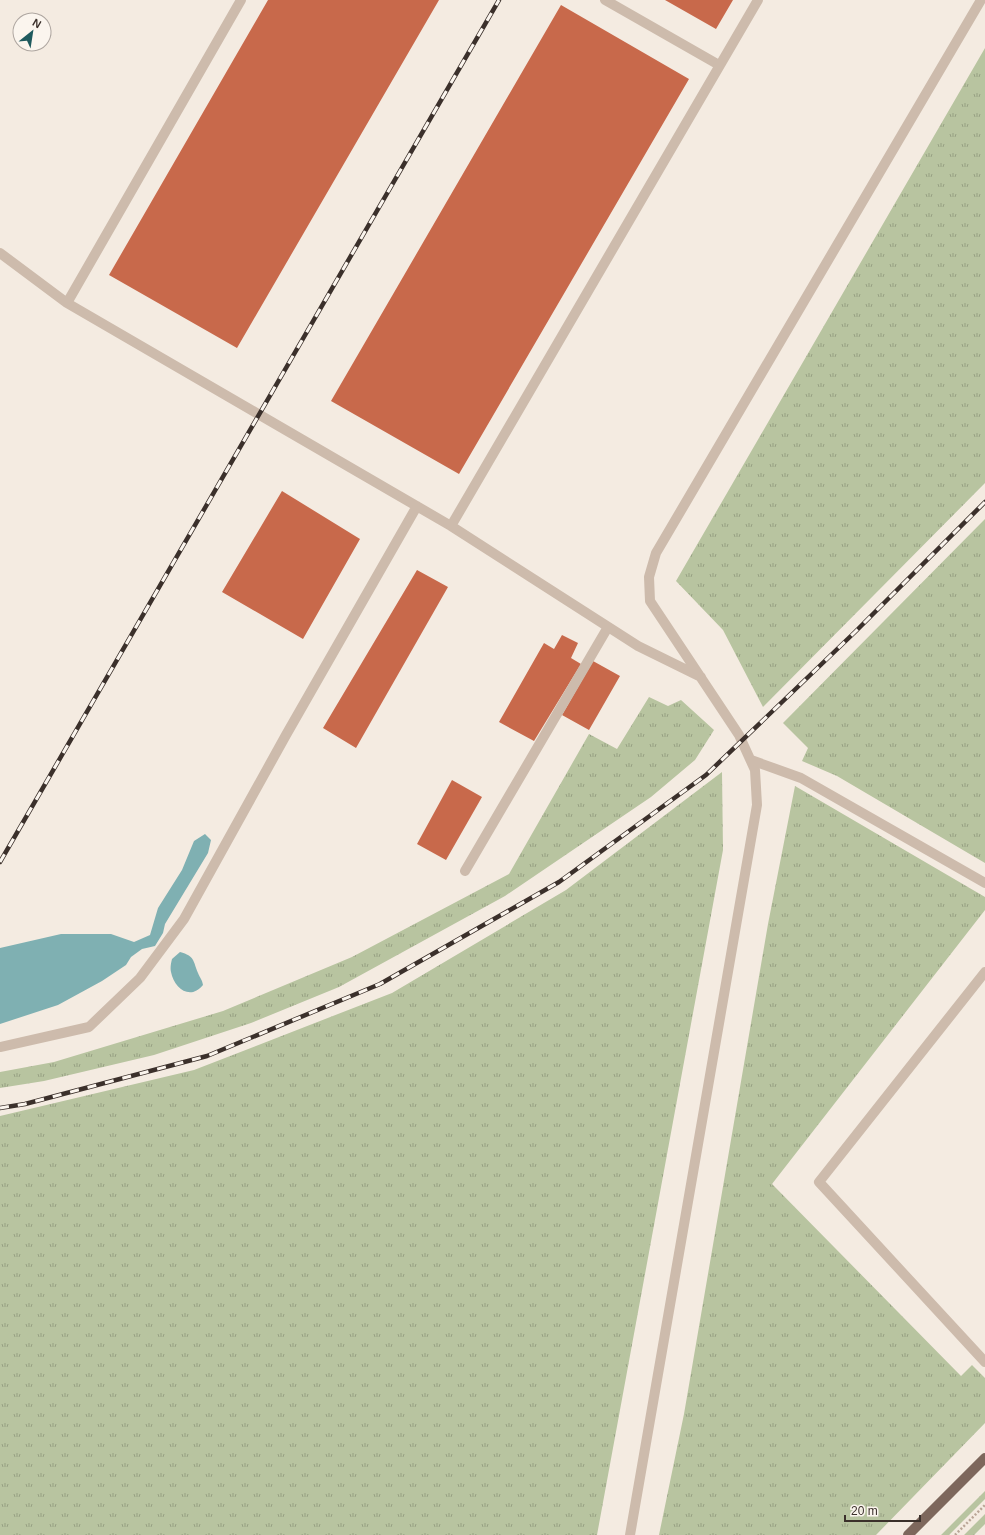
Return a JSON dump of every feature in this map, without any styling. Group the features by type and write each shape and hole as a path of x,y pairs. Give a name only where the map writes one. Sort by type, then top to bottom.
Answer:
{"main road":[{"path":"908,1535 985,1458"}],"street":[{"path":"67,303 241,0"},
{"path":"605,0 719,65"},
{"path":"451,526 758,0"},
{"path":"630,1535 757,805 755,770 751,760 739,735 650,601 649,577 656,554 982,0"},
{"path":"0,253 67,303 451,526 638,646 701,677"},
{"path":"0,1047 89,1027 140,978 184,919 286,735 417,506"},
{"path":"465,871 608,627"},
{"path":"751,760 801,778 985,883"},
{"path":"985,972 819,1182 985,1362"}],"path":[{"path":"955,1535 985,1505"}],"green space":[{"path":"985,48 985,483 763,707 723,630 676,581"},
{"path":"985,519 985,863 837,776 802,761 808,748 783,723"},
{"path":"649,697 668,706 681,700 714,730 695,760 651,797 505,896 339,987 251,1023 154,1055 44,1081 0,1088 0,1072 54,1062 223,1011 352,957 509,874 589,734 617,749"},
{"path":"722,772 723,850 597,1535 0,1535 0,1116 194,1070 392,993 566,890"},
{"path":"795,786 985,897 985,910 772,1184 961,1376 972,1365 985,1378 985,1423 876,1535 659,1535 684,1414 768,924"},
{"path":"985,1491 985,1499 949,1535 941,1535"},
{"path":"985,1514 985,1524 974,1535 964,1535"}],"water":[{"path":"205,834 211,840 208,853 165,924 163,933 155,946 142,949 131,957 126,965 102,981 58,1005 0,1024 0,948 61,934 111,934 134,942 150,935 158,908 182,870 194,841"},
{"path":"180,952 191,957 202,981 203,985 198,990 193,992 188,992 179,987 175,983 171,972 172,959"}],"building":[{"path":"268,0 439,0 237,348 109,275"},
{"path":"665,0 733,0 716,29"},
{"path":"561,5 689,79 459,474 331,401"},
{"path":"282,491 360,539 303,639 222,592"},
{"path":"417,570 448,587 356,748 323,728"},
{"path":"562,635 578,643 571,658 581,664 534,741 499,722 544,643 554,649"},
{"path":"593,661 620,676 589,730 562,715"},
{"path":"452,780 482,797 446,860 417,844"}],"railway":[{"path":"0,862 499,0"},
{"path":"0,1108 25,1104 207,1056 380,984 559,882 706,775 855,632 985,502"}]}
